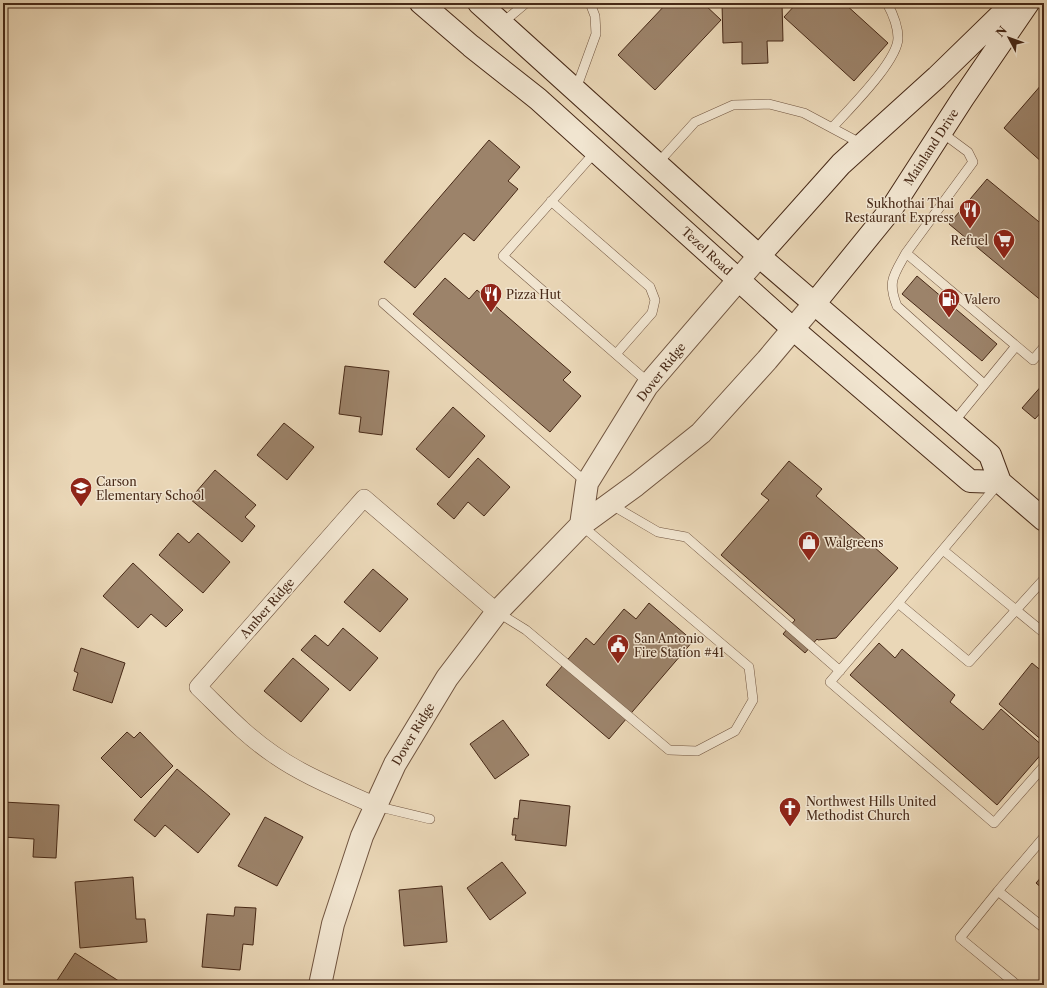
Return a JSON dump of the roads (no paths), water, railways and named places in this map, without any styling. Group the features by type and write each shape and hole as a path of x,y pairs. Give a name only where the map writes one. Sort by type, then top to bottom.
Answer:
{"main road":[{"name":"Tezel Road","path":"421,3 470,46 538,99 738,280 970,481 1000,482"},
{"path":"479,3 500,24 759,256 990,455 1000,482 1044,520"},
{"path":"759,256 841,164 936,77 1013,3"},
{"name":"Mainland Drive","path":"814,304 892,208 1028,3"},
{"name":"Dover Ridge","path":"581,525 587,483 649,383 759,256"},
{"name":"Dover Ridge","path":"320,985 333,924 362,836 395,764 447,678 497,612 581,525 701,433 814,304"}],"street":[{"name":"Amber Ridge","path":"376,806 303,773 273,754 246,733 198,687 364,498 497,612"}],"lane":[{"path":"500,24 526,3"},
{"path":"575,90 596,34 595,16 590,3"},
{"path":"832,128 887,65 898,39 895,19 887,3"},
{"path":"657,164 695,122 733,105 769,104 804,113 862,144"},
{"path":"941,132 968,152 973,162 906,253 892,279 891,292 897,306 984,384"},
{"path":"596,151 503,256 649,383"},
{"path":"551,201 650,287 656,300 652,313 616,354"},
{"path":"906,253 1033,360 1044,347"},
{"path":"382,303 587,483"},
{"path":"953,423 1016,346"},
{"path":"1000,482 830,682 994,823 1044,766"},
{"path":"610,504 658,532 686,537 840,671"},
{"path":"497,612 526,630 669,750 697,751 735,731 753,700 749,667 581,525"},
{"path":"943,550 1044,633"},
{"path":"898,603 969,662 1044,579"},
{"path":"376,806 430,819"},
{"path":"1018,985 960,938 1044,837"},
{"path":"998,891 1044,928"}],"place":[{"name":"Sukhothai Thai Restaurant Express","path":"970,230"},
{"name":"Refuel","path":"1004,260"},
{"name":"Pizza Hut","path":"491,314"},
{"name":"Valero","path":"949,318"},
{"name":"Carson Elementary School","path":"81,508"},
{"name":"Walgreens","path":"809,562"},
{"name":"San Antonio Fire Station #41","path":"618,664"},
{"name":"Northwest Hills United Methodist Church","path":"790,828"}]}
